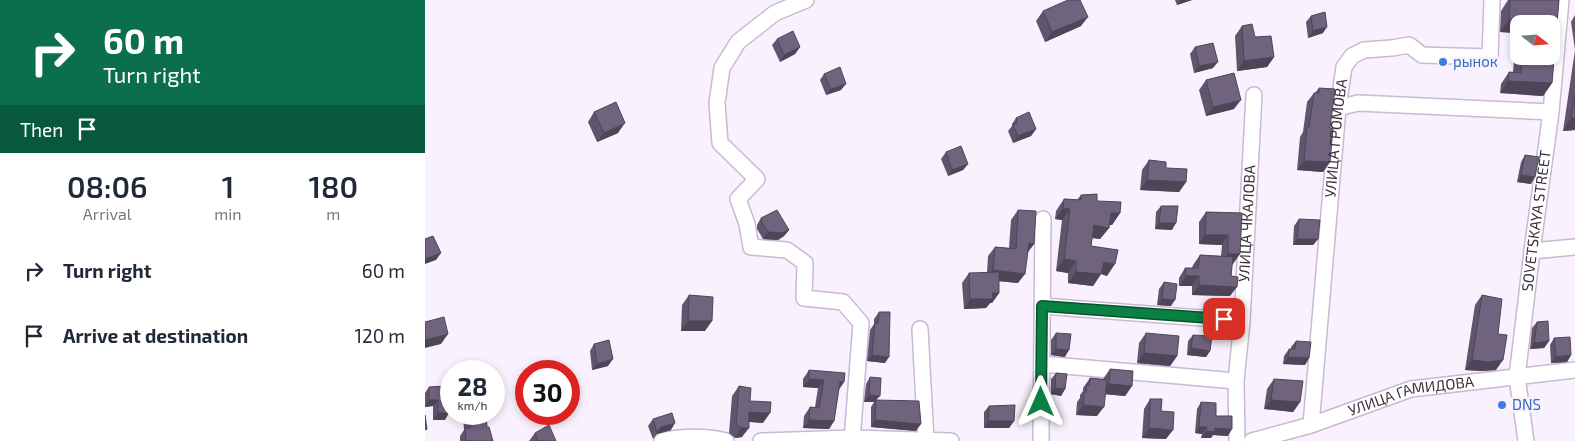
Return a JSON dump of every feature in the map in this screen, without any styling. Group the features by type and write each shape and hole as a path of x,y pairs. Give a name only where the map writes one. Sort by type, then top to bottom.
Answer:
{"street":[{"path":"806,0 775,13 738,42 723,68 717,103 720,143 757,178 738,199 747,224 751,247 787,250 805,263 804,298 843,302 861,323 852,440"},
{"name":"УЛИЦА ГРОМОВА","path":"1311,425 1338,108 1345,67 1352,56 1364,50 1392,48 1409,44 1421,55 1489,58 1492,0"},
{"name":"SOVETSKAYA STREET","path":"1526,441 1517,377 1551,112 1561,0"},
{"name":"УЛИЦА ЧКАЛОВА","path":"1237,441 1236,380 1242,321 1254,96"},
{"path":"1338,108 1358,103 1551,112"},
{"path":"1041,441 1043,219"},
{"path":"1532,251 1575,247"},
{"path":"1042,306 1242,321"},
{"path":"921,328 926,441"},
{"path":"1042,364 1236,380"},
{"name":"УЛИЦА ГАМИДОВА","path":"1252,441 1311,425 1411,389 1575,370"},
{"path":"662,441 701,438 726,441"},
{"path":"761,441 951,441"}],"building":[{"path":"1068,0 1080,0 1088,17 1052,32 1043,11"},
{"path":"1510,0 1559,0 1558,15 1510,15 1509,20"},
{"path":"1325,12 1327,27 1313,31 1311,16"},
{"path":"1252,24 1255,37 1271,36 1274,57 1244,61 1242,26"},
{"path":"793,31 800,47 784,55 777,39"},
{"path":"1213,43 1218,62 1199,66 1195,47"},
{"path":"1521,65 1554,65 1552,83 1508,81 1509,72 1521,73"},
{"path":"840,67 846,84 831,89 824,74"},
{"path":"1234,73 1241,100 1213,107 1206,80"},
{"path":"1319,88 1335,89 1330,128 1333,129 1330,162 1304,161 1307,127 1309,127 1314,93 1319,93"},
{"path":"1575,95 1575,118 1571,118"},
{"path":"616,102 625,123 604,133 594,112"},
{"path":"1029,112 1036,129 1018,136 1013,125 1017,123 1016,118"},
{"path":"961,146 968,164 952,170 946,152"},
{"path":"1525,155 1539,157 1535,177 1521,175"},
{"path":"1149,160 1166,162 1166,168 1187,169 1186,182 1147,180"},
{"path":"1097,194 1097,201 1121,202 1120,213 1111,213 1109,228 1094,225 1091,246 1118,250 1115,264 1104,262 1101,274 1076,272 1076,261 1064,259 1070,209 1063,208 1064,199 1081,200 1081,195"},
{"path":"1161,206 1178,206 1176,223 1159,223"},
{"path":"777,210 789,230 782,233 768,232 761,218"},
{"path":"1018,210 1036,211 1034,244 1029,243 1025,274 993,270 995,247 1016,249"},
{"path":"1206,212 1242,213 1240,254 1228,254 1228,235 1205,235"},
{"path":"1299,219 1320,220 1318,239 1297,239"},
{"path":"433,236 441,253 425,259 425,239"},
{"path":"1200,255 1233,257 1231,276 1238,277 1237,287 1199,285 1199,276 1186,276 1185,268 1198,268"},
{"path":"999,272 999,293 992,293 993,299 970,299 969,273"},
{"path":"1164,282 1177,284 1175,300 1162,299"},
{"path":"689,295 713,297 712,321 688,321"},
{"path":"1482,295 1502,299 1498,334 1507,335 1503,360 1488,362 1472,360"},
{"path":"879,312 890,312 889,357 872,355 875,323 878,323"},
{"path":"444,317 448,334 425,340 425,322"},
{"path":"1548,321 1549,341 1534,343 1537,322"},
{"path":"1056,333 1071,334 1069,350 1056,349"},
{"path":"1146,333 1179,336 1177,356 1144,353"},
{"path":"1193,335 1212,336 1210,351 1191,348"},
{"path":"1570,337 1571,355 1556,357 1554,338"},
{"path":"609,340 613,359 597,364 594,344"},
{"path":"1296,341 1311,342 1309,358 1288,357 1289,349 1295,349"},
{"path":"1110,369 1133,371 1132,386 1109,384"},
{"path":"809,370 845,373 844,382 840,382 834,421 809,420 810,407 819,408 824,380 809,379"},
{"path":"1056,373 1067,374 1065,389 1055,388"},
{"path":"870,377 881,378 880,396 869,395"},
{"path":"1090,378 1107,380 1104,407 1083,405 1084,393 1086,392 1087,385 1089,385"},
{"path":"1274,379 1303,381 1300,402 1271,400"},
{"path":"440,386 440,413 438,413 438,400 429,400 429,387"},
{"path":"739,386 751,388 750,401 771,402 770,413 749,412 749,428 741,428 736,423"},
{"path":"1150,399 1162,399 1161,411 1174,412 1173,430 1149,428"},
{"path":"876,400 919,401 921,424 875,420"},
{"path":"1201,402 1216,403 1216,416 1232,416 1232,429 1215,428 1215,432 1206,431 1207,427 1199,427"},
{"path":"1015,405 1014,421 988,421 989,406"},
{"path":"672,413 675,423 661,427 657,433 653,419"},
{"path":"471,425 487,425 493,441 466,441 465,428 471,428"},
{"path":"549,425 556,441 538,441 535,433"}],"place":[{"name":"рынок","path":"1443,62"},
{"name":"DNS","path":"1502,405"}],"route":[{"path":"1041,402 1042,306 1224,319"}]}
